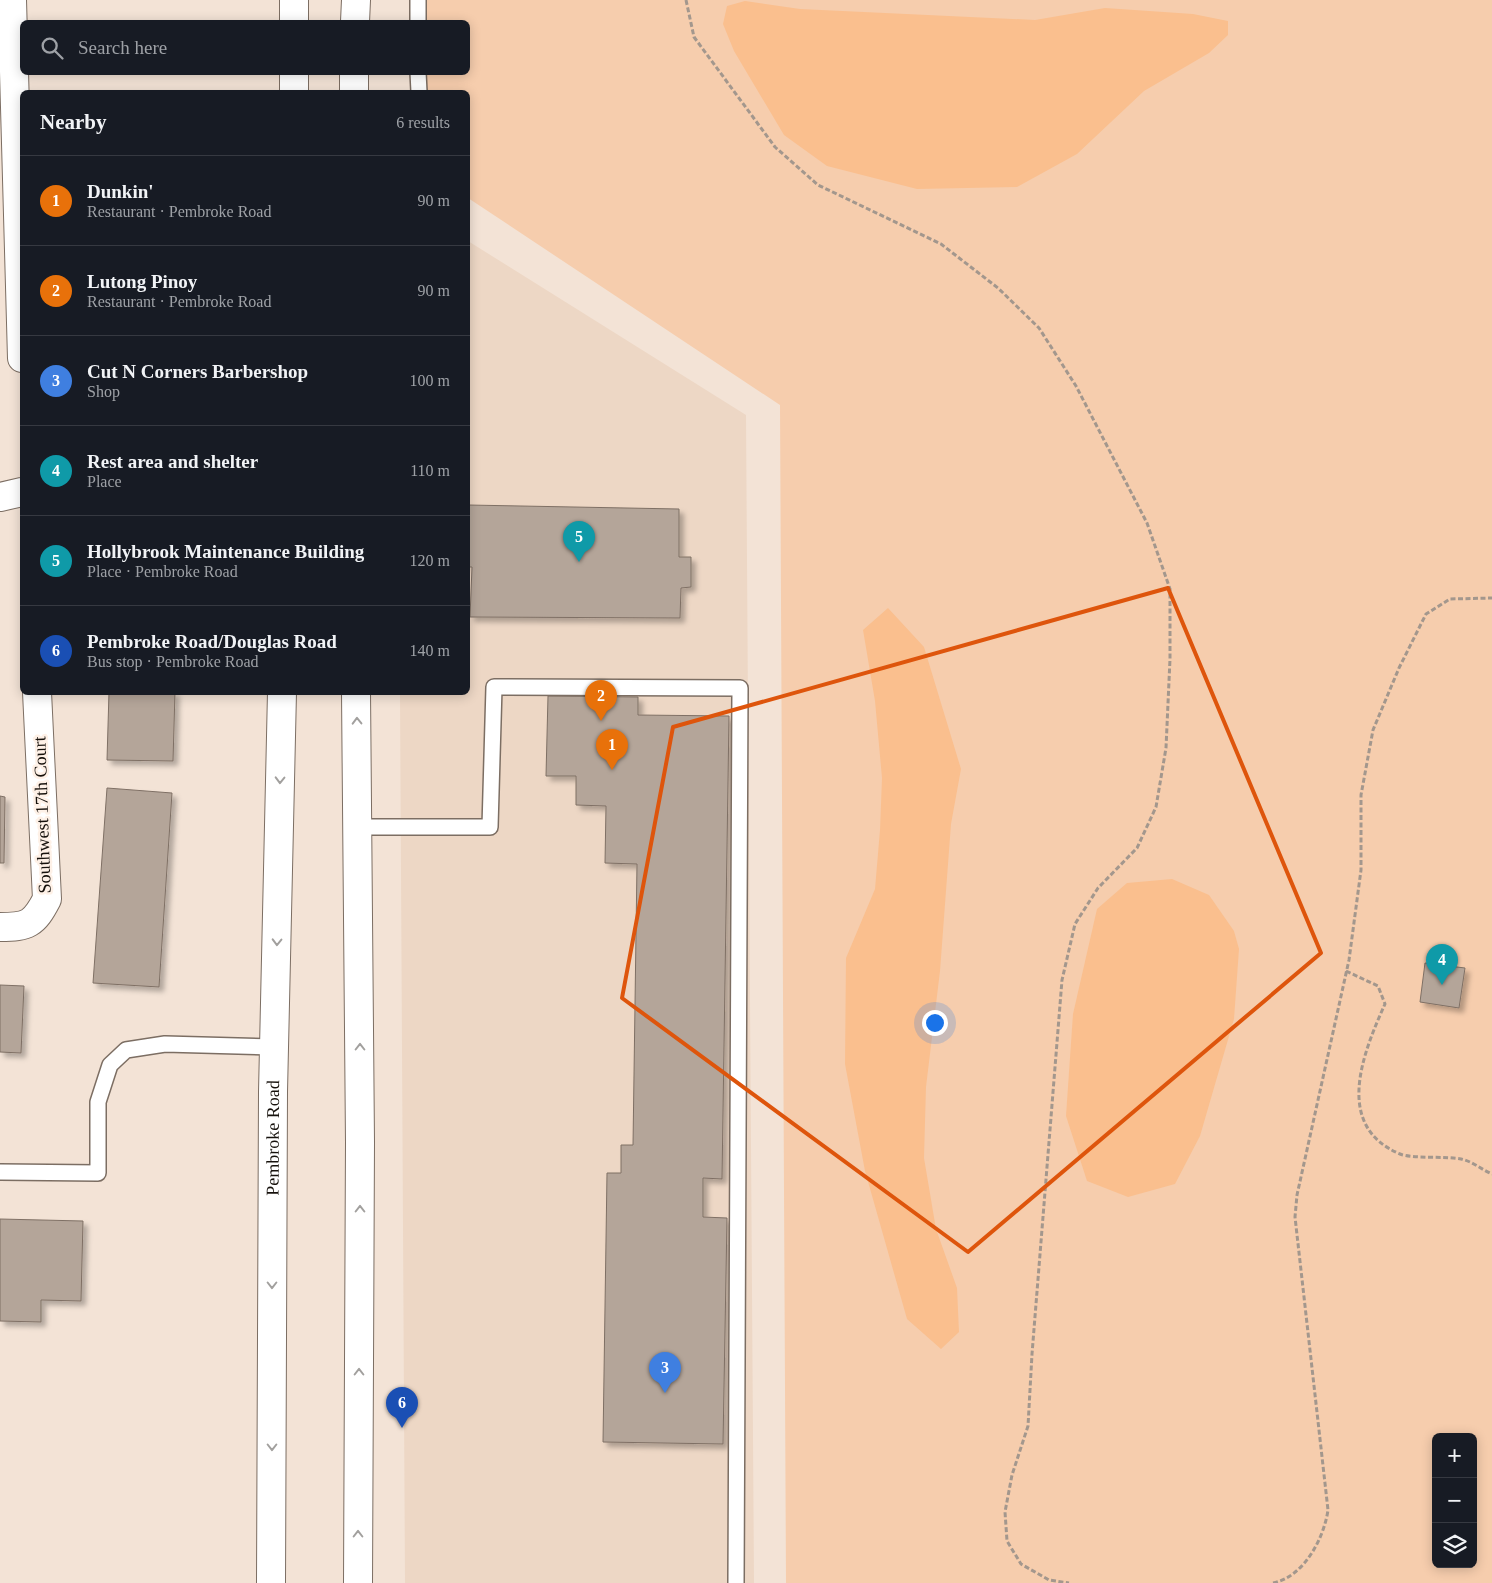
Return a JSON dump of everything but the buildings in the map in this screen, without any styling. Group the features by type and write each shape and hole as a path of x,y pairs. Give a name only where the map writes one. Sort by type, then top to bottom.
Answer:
{"main road":[{"path":"12,0 20,286"},
{"path":"294,0 294,20"},
{"path":"355,20 356,0"},
{"path":"294,75 294,90"},
{"path":"354,75 354,90"},
{"path":"0,497 20,492"},
{"name":"Southwest 17th Court","path":"12,927 38,916 47,899 37,695"},
{"name":"Pembroke Road","path":"271,1583 274,1047 282,695"},
{"path":"356,695 359,827 360,1152 358,1583"}],"lane":[{"path":"418,0 418,20"},
{"path":"418,75 419,90"},
{"path":"359,827 490,828 494,687 740,688 736,1583"},
{"path":"0,1172 98,1173 98,1102 110,1065 126,1050 165,1044 274,1047"}],"path":[{"path":"686,0 694,37 775,147 818,186 941,244 998,288 1039,328 1076,386 1147,523 1170,589 1170,659 1166,748 1156,807 1137,848 1098,888 1074,924 1062,980 1028,1426 1012,1476 1006,1512 1007,1541 1021,1564 1050,1580 1069,1583"},
{"path":"1273,1583 1280,1582 1307,1562 1327,1521 1328,1510 1295,1217 1297,1195 1346,971 1361,870 1361,795 1374,730 1386,698 1426,614 1450,599 1492,598"},
{"path":"1346,971 1378,986 1385,1004 1365,1055 1358,1084 1361,1117 1379,1141 1401,1155 1464,1159 1492,1174"}],"highlighted area":[{"path":"1168,588 1321,953 968,1252 622,998 673,727"}],"shaded area":[{"path":"423,0 1492,0 1492,1583 786,1583 780,405 470,199 470,90 423,90 423,75 470,75 470,20 423,20"},
{"path":"745,1 800,9 1035,20 1105,8 1193,14 1228,21 1228,35 1209,53 1144,91 1077,154 1017,187 917,189 827,166 784,135 734,51 723,24 727,6"},
{"path":"470,242 746,415 754,1583 405,1583 400,695 470,695"},
{"path":"888,608 924,647 961,769 951,824 940,971 926,1087 924,1158 936,1229 957,1288 959,1332 941,1349 907,1319 865,1171 845,1064 846,958 875,889 880,830 882,778 875,701 863,630"},
{"path":"1172,879 1209,895 1234,931 1239,949 1234,1019 1200,1136 1175,1184 1128,1197 1087,1181 1066,1116 1073,1014 1097,909 1127,883"}],"place":[{"name":"Hollybrook Maintenance Building","path":"579,562"},
{"name":"Lutong Pinoy","path":"601,721"},
{"name":"Dunkin'","path":"612,770"},
{"name":"Rest area and shelter","path":"1442,985"},
{"name":"Cut N Corners Barbershop","path":"665,1393"},
{"name":"Pembroke Road/Douglas Road","path":"402,1428"}]}
